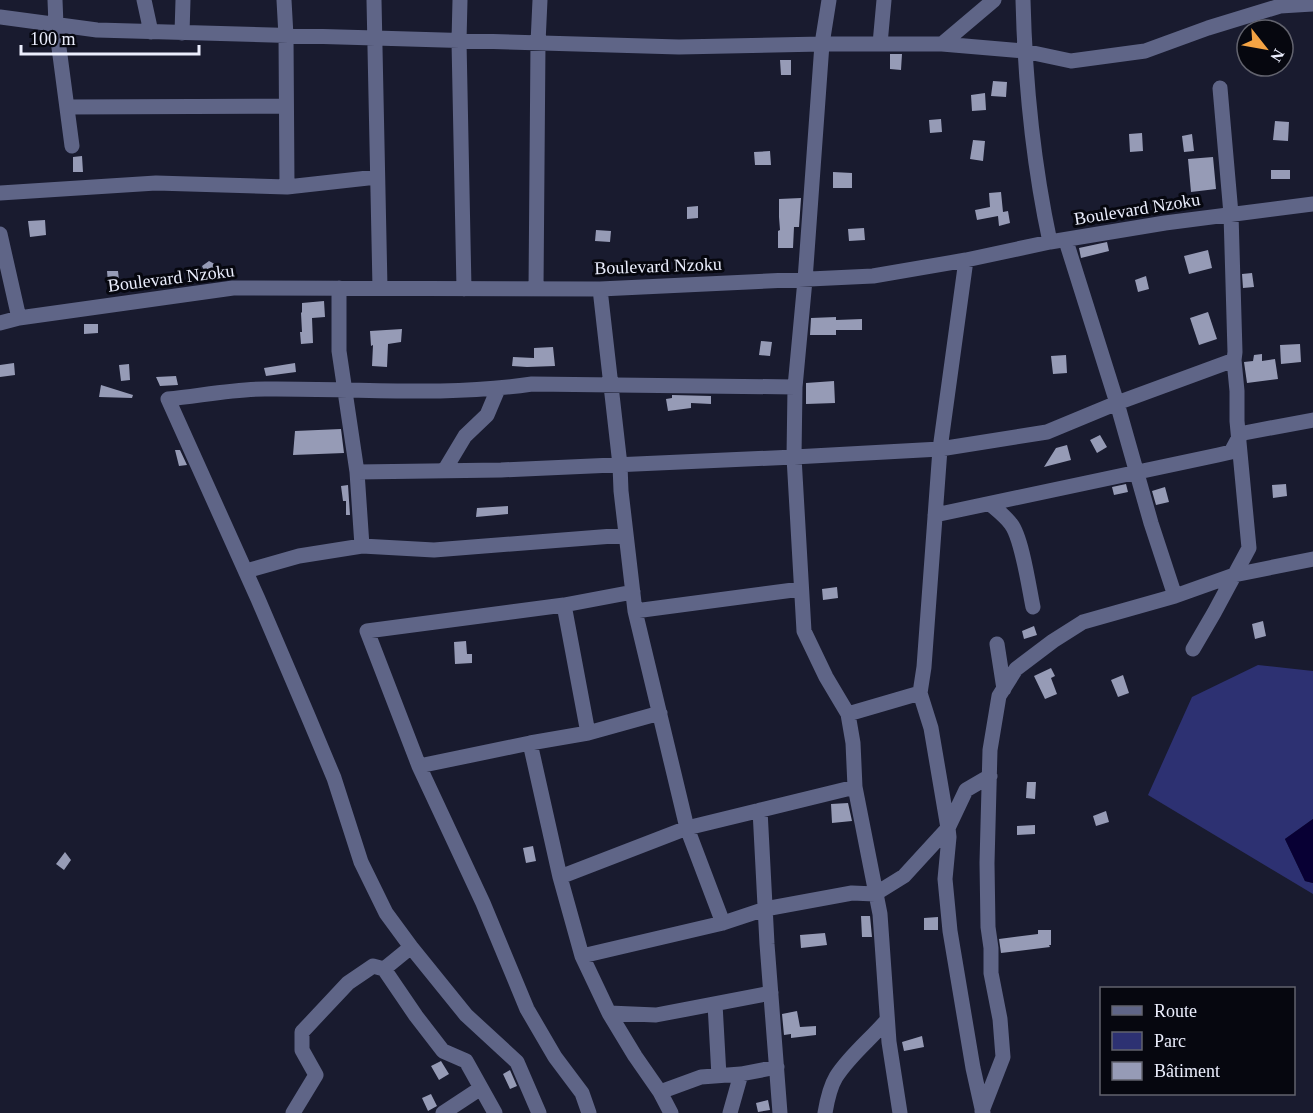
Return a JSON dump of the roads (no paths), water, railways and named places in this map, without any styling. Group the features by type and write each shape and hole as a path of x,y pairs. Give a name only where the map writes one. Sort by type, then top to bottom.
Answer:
{"street":[{"path":"55,0 56,25 72,146"},
{"path":"144,0 151,32"},
{"path":"182,33 183,0"},
{"path":"284,0 286,187"},
{"path":"374,0 380,288"},
{"path":"460,0 464,289"},
{"path":"536,289 540,0"},
{"path":"829,0 822,44 806,279 795,387 794,457 801,589 804,631 826,677 848,714 853,743 855,787 880,914 889,1042 900,1113"},
{"path":"880,44 884,0"},
{"path":"942,44 994,0"},
{"path":"1023,0 1024,51 1038,175 1050,242"},
{"path":"0,17 97,30 459,41 680,47 942,44 1024,51 1071,61 1145,51 1208,28 1280,6 1313,4"},
{"path":"1193,649 1249,548 1234,360 1231,214 1220,88"},
{"path":"67,107 286,106"},
{"path":"0,193 156,183 286,187 377,177"},
{"name":"Boulevard Nzoku","path":"0,323 19,318 233,288 600,289 873,276 966,261 1050,242 1165,223 1313,204"},
{"path":"0,234 19,318"},
{"path":"1066,241 1175,596"},
{"path":"966,261 940,449 924,667 920,693 931,728 950,837 945,879 950,932 982,1112"},
{"path":"339,288 339,351 357,472 362,546"},
{"path":"600,289 635,611 687,828 723,923"},
{"path":"357,472 501,470 940,449 1047,432 1117,403 1234,360"},
{"path":"539,1113 517,1062 466,1015 386,913 361,862 334,778 246,572 168,399 262,389 454,391 498,389 532,384 795,387"},
{"path":"444,471 465,436 487,415 498,389"},
{"path":"935,515 1231,452 1239,437 1244,433 1313,420"},
{"path":"990,504 1012,525 1016,534 1033,607"},
{"path":"246,572 299,556 362,546 434,550 626,535"},
{"path":"982,1112 1004,1057 1000,1019 991,974 987,863 990,750 999,696 1016,669 1083,622 1175,596 1234,575 1313,559"},
{"path":"635,611 801,589"},
{"path":"589,1113 582,1093 555,1057 527,1009 483,903 419,766 368,631 564,605 633,592"},
{"path":"564,605 588,734"},
{"path":"997,644 1004,689"},
{"path":"848,714 920,693"},
{"path":"419,766 530,743 588,734 660,713"},
{"path":"530,743 560,877 582,956 609,1013 671,1113"},
{"path":"582,956 723,923 765,909 852,893 876,894 904,876 948,828 966,790 990,776"},
{"path":"560,877 687,828 855,787"},
{"path":"760,810 780,1113"},
{"path":"384,969 411,947"},
{"path":"293,1113 316,1075 302,1050 302,1032 348,983 373,966 384,969 443,1051 465,1061 495,1113"},
{"path":"609,1013 656,1015 771,993"},
{"path":"715,1004 719,1076"},
{"path":"825,1113 835,1078 856,1051 872,1038 887,1020"},
{"path":"660,1092 700,1077 741,1074 777,1067"},
{"path":"730,1113 741,1074"},
{"path":"443,1113 482,1088"}]}
